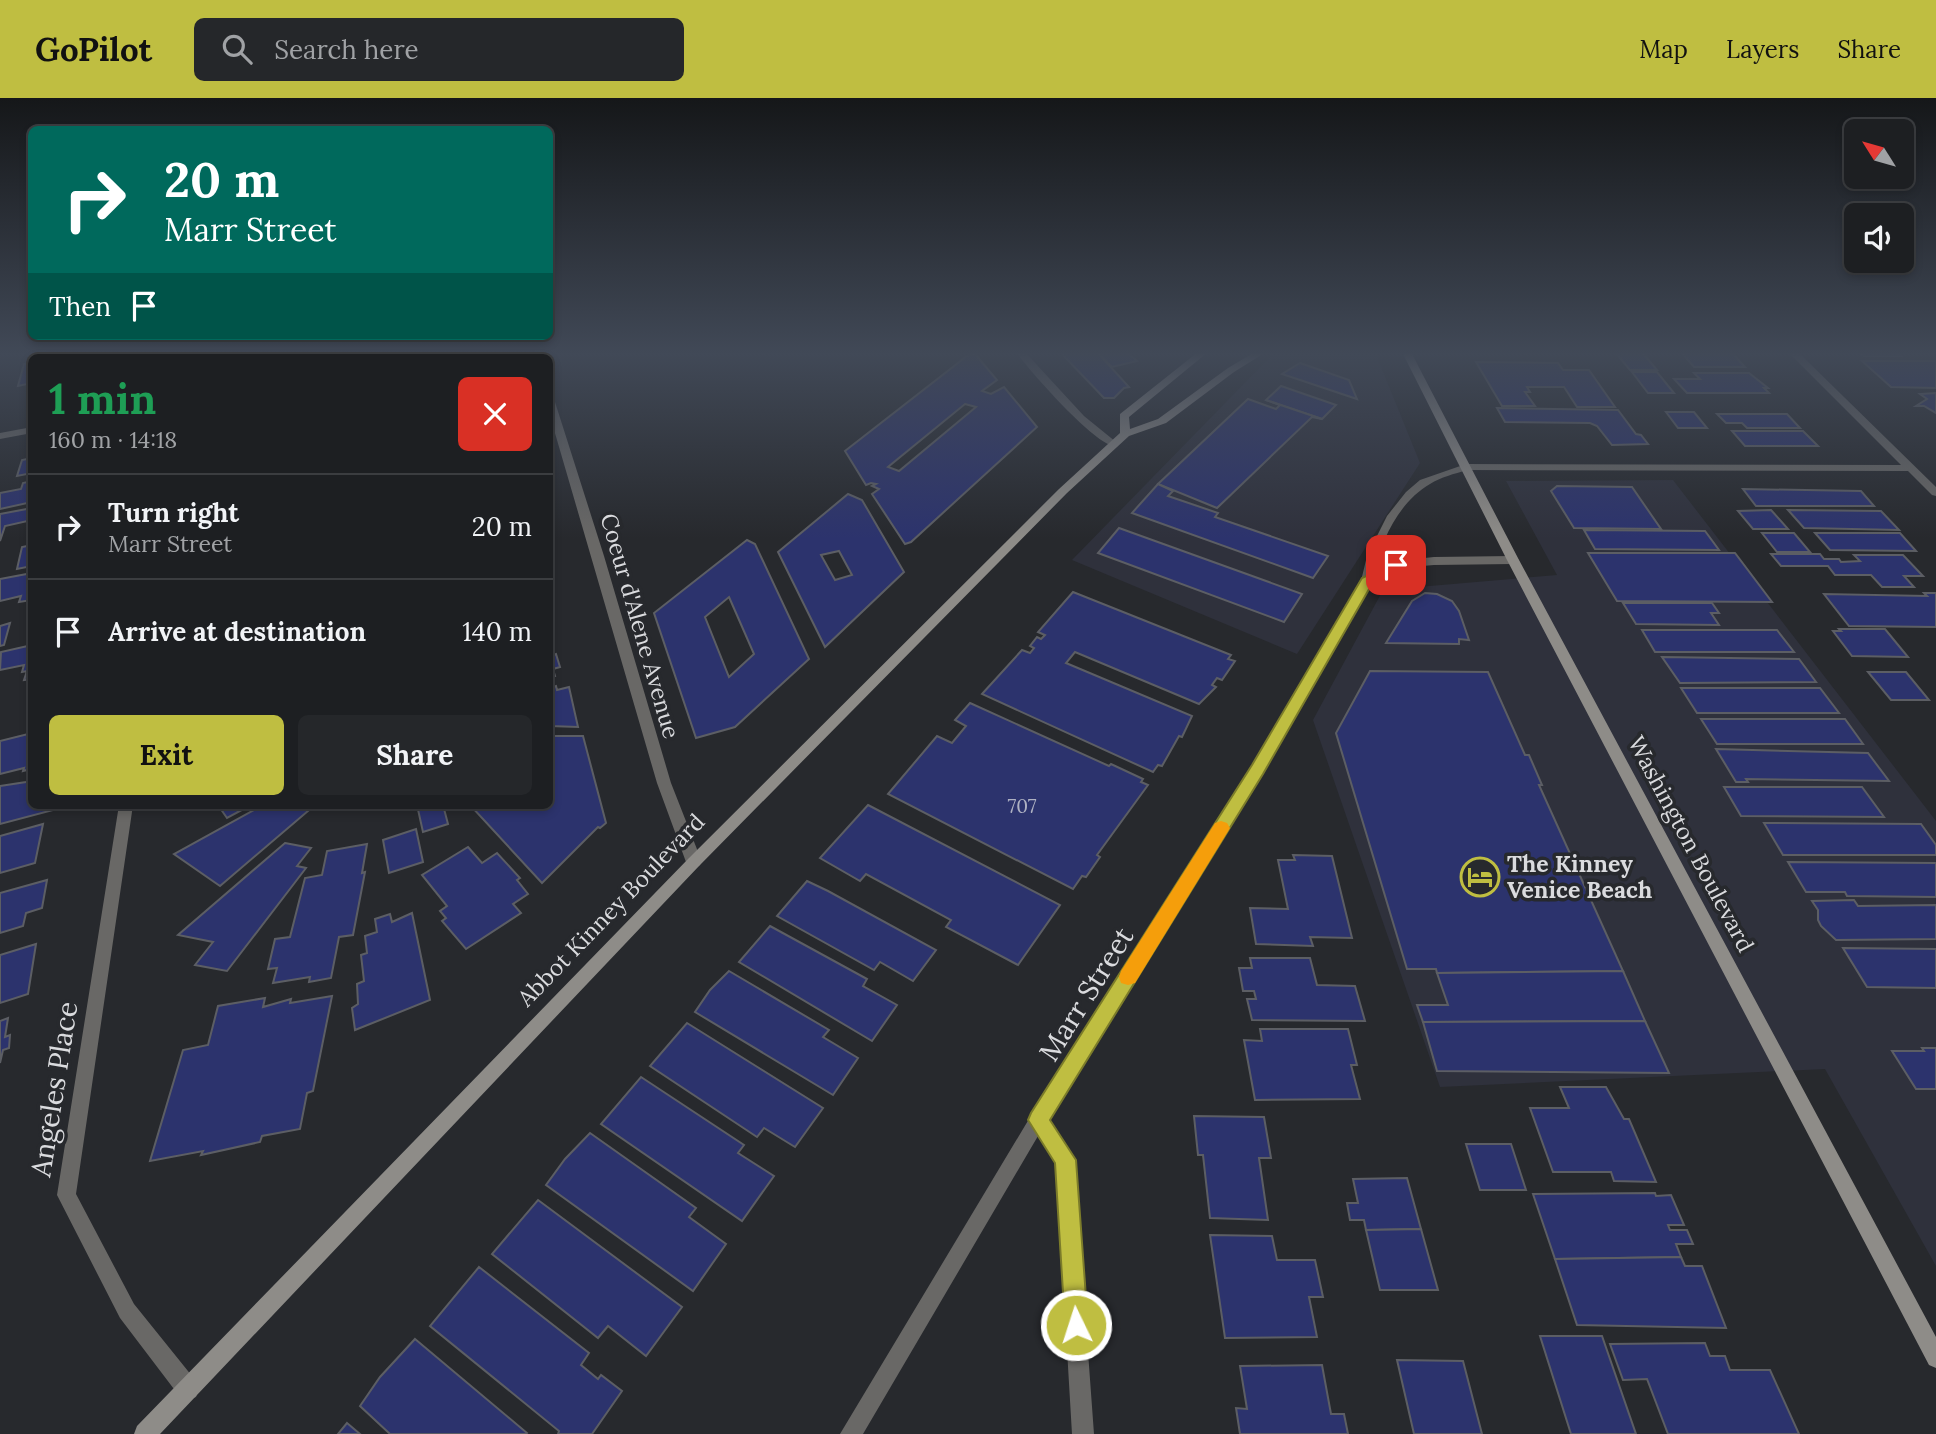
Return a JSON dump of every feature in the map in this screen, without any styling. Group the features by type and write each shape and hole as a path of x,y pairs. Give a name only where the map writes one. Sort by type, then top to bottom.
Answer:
{"street":[{"name":"Coeur d'Alene Avenue","path":"554,414 664,783 694,862"},
{"path":"1077,414 1112,444"},
{"name":"Abbot Kinney Boulevard","path":"1125,434 1126,414"},
{"name":"Abbot Kinney Boulevard","path":"145,1434 694,862 1112,444 1125,434 1162,421 1171,414"},
{"name":"Washington Boulevard","path":"1439,414 1936,1358"},
{"path":"1857,414 1936,493"},
{"path":"0,436 28,431"},
{"name":"Marr Street","path":"850,1434 1038,1120 1258,769 1367,581 1368,563 1377,543 1409,495 1422,484 1466,467 1912,468"},
{"path":"1367,581 1396,565 1434,561 1513,560"},
{"name":"Angeles Place","path":"125,809 66,1195 127,1311 188,1389"},
{"path":"1038,1120 1065,1160 1083,1434"}],"shaded area":[{"path":"1214,414 1400,414 1420,463 1297,654 1072,560"},
{"path":"1673,480 1936,821 1936,1266 1825,1069 1440,1087 1313,720 1383,590 1557,575 1506,481"}],"building":[{"path":"892,414 952,414 888,467 899,471 967,414 1027,414 1037,427 911,542 905,544 872,494 879,489 872,486 876,484 866,485 845,451"},
{"path":"1232,414 1308,414 1322,419 1312,417 1217,508 1158,484"},
{"path":"1308,414 1327,414 1322,419"},
{"path":"1501,414 1621,414 1636,434 1641,435 1648,444 1612,445 1597,426 1590,423 1505,422"},
{"path":"1668,414 1696,414 1707,428 1678,428"},
{"path":"1717,414 1787,414 1800,428 1747,428 1742,423 1726,423"},
{"path":"1732,431 1803,431 1818,446 1745,446"},
{"path":"28,459 28,474 17,476 22,460"},
{"path":"28,482 28,503 0,509 0,493 21,489 23,483"},
{"path":"1158,484 1173,491 1168,496 1218,513 1215,517 1328,556 1313,578 1132,513"},
{"path":"1557,486 1632,487 1661,529 1574,528 1551,491"},
{"path":"1743,489 1861,491 1874,506 1756,506"},
{"path":"848,494 862,500 904,572 825,647 778,552","holes":["839,551 852,575 835,580 821,555"]},
{"path":"28,509 28,521 5,526 0,541 0,514"},
{"path":"1771,510 1788,529 1753,529 1738,511"},
{"path":"1788,510 1881,511 1899,530 1804,528"},
{"path":"1119,528 1302,594 1284,622 1098,553"},
{"path":"1584,530 1705,531 1719,550 1595,549"},
{"path":"1762,533 1794,533 1810,552 1777,552"},
{"path":"1815,533 1900,533 1916,551 1830,550"},
{"path":"747,540 755,544 809,659 735,727 696,738 654,613","holes":["729,597 754,654 729,677 705,617"]},
{"path":"28,546 28,567 17,569 22,547"},
{"path":"1588,553 1735,553 1772,602 1617,601"},
{"path":"1771,554 1820,554 1824,559 1839,559 1841,562 1860,561 1854,555 1903,555 1923,576 1904,576 1914,587 1882,587 1871,575 1835,575 1828,566 1781,566"},
{"path":"28,574 28,601 19,602 21,596 0,601 0,579"},
{"path":"1073,592 1231,655 1228,659 1235,661 1222,680 1217,678 1212,685 1216,687 1199,704 1075,652 1066,663 1192,716 1182,737 1179,736 1162,766 1158,765 1153,772 982,694 1022,650 1030,653 1034,648 1030,646 1037,637 1041,639 1045,635 1038,632"},
{"path":"1425,593 1437,594 1452,601 1459,611 1469,640 1459,639 1459,644 1386,643 1412,601"},
{"path":"1924,593 1936,593 1936,627 1849,626 1824,594 1927,596"},
{"path":"1623,603 1712,603 1719,613 1711,613 1719,625 1636,624"},
{"path":"10,623 4,645 0,646 0,626"},
{"path":"1839,629 1885,629 1908,657 1852,656 1833,631 1841,631"},
{"path":"1642,630 1777,630 1794,652 1655,652"},
{"path":"28,646 28,680 24,680 27,671 22,672 24,665 0,670 1,652"},
{"path":"556,654 560,667 553,669 553,655"},
{"path":"1662,657 1799,659 1816,682 1680,683"},
{"name":"The Kinney Venice Beach","path":"1370,671 1488,672 1525,755 1529,755 1542,785 1539,785 1623,971 1437,973 1436,969 1407,969 1336,733"},
{"path":"1868,672 1906,672 1929,700 1891,700"},
{"path":"556,686 557,690 569,687 578,727 553,726 553,687"},
{"path":"1681,688 1820,688 1839,713 1697,713"},
{"path":"970,703 1109,766 1111,764 1143,779 1141,782 1148,785 1097,855 1100,857 1086,877 1082,876 1073,889 888,794 937,736 952,743 966,726 955,720"},
{"path":"1701,719 1845,719 1863,744 1717,744"},
{"path":"28,734 28,770 23,771 24,768 0,774 0,741"},
{"path":"553,736 583,736 606,823 598,827 542,883 474,809 553,809"},
{"path":"1716,749 1868,753 1889,781 1746,779 1748,782 1736,782"},
{"path":"28,780 28,809 57,809 0,824 0,786"},
{"path":"1724,787 1862,787 1884,817 1741,816"},
{"path":"868,805 1060,905 1018,965 946,927 951,920 866,874 860,881 820,858"},
{"path":"221,809 244,809 227,818"},
{"path":"256,809 310,809 220,886 174,854"},
{"path":"418,809 444,809 448,824 423,832"},
{"path":"1764,823 1921,824 1936,845 1936,855 1783,855"},
{"path":"43,824 35,863 0,873 0,836"},
{"path":"416,829 423,862 389,873 383,840"},
{"path":"285,843 311,848 297,866 306,868 227,971 195,965 213,942 178,935"},
{"path":"367,844 362,873 365,872 353,935 339,937 331,978 309,982 310,977 273,983 277,968 268,969 275,939 290,937 305,878 322,875 327,851"},
{"path":"468,847 482,863 497,853 520,878 517,880 528,894 513,904 521,913 466,949 442,921 446,918 440,911 447,906 422,875"},
{"path":"1293,855 1332,856 1352,938 1310,937 1313,946 1256,944 1250,908 1288,909 1278,860 1295,860"},
{"path":"1788,862 1936,863 1936,897 1847,896 1845,892 1806,892"},
{"path":"47,880 42,908 26,913 23,926 0,933 0,893"},
{"path":"807,881 936,950 913,981 880,962 874,970 777,916"},
{"path":"1854,900 1858,906 1936,905 1936,939 1836,940 1821,926 1818,910 1812,901"},
{"path":"412,913 430,1000 355,1030 352,1008 358,1004 357,984 364,981 361,955 367,953 365,936 377,932 375,919 390,914 392,922"},
{"path":"770,926 867,979 863,986 897,1005 872,1041 739,962"},
{"path":"36,944 28,994 0,1003 0,955"},
{"path":"1843,948 1936,949 1936,988 1867,987"},
{"path":"1250,958 1310,958 1317,985 1355,986 1365,1021 1252,1020 1247,999 1256,999 1254,991 1243,991 1239,968 1252,968"},
{"path":"729,971 829,1030 823,1037 858,1058 833,1095 695,1012 710,990"},
{"path":"1623,971 1645,1021 1423,1022 1417,1005 1448,1005 1437,973"},
{"path":"332,996 313,1091 307,1093 300,1129 262,1136 260,1142 201,1155 203,1151 150,1161 183,1050 208,1045 218,1006 265,998 263,1007 291,999 290,1003"},
{"path":"8,1018 5,1037 10,1035 9,1048 3,1050 0,1063 0,1021"},
{"path":"1645,1021 1669,1073 1437,1071 1423,1022"},
{"path":"687,1023 823,1108 795,1147 764,1128 757,1137 650,1066"},
{"path":"1260,1029 1348,1029 1357,1065 1351,1065 1360,1099 1255,1100 1244,1040 1262,1041"},
{"path":"1922,1048 1936,1048 1936,1089 1916,1089 1892,1051 1924,1051"},
{"path":"641,1077 744,1145 738,1153 774,1176 742,1221 601,1124"},
{"path":"1560,1087 1606,1087 1624,1119 1629,1119 1656,1182 1614,1181 1611,1172 1553,1172 1530,1108 1569,1108"},
{"path":"1194,1116 1264,1117 1271,1158 1259,1158 1268,1220 1210,1218 1203,1155 1198,1155"},
{"path":"590,1133 696,1208 689,1217 726,1244 693,1291 546,1185 565,1159"},
{"path":"1466,1144 1511,1144 1526,1190 1480,1190"},
{"path":"1407,1178 1421,1229 1366,1230 1364,1220 1350,1220 1347,1203 1358,1203 1353,1179"},
{"path":"1655,1193 1656,1196 1671,1195 1684,1225 1668,1225 1670,1230 1687,1230 1693,1244 1676,1244 1681,1257 1555,1259 1533,1194"},
{"path":"538,1200 682,1307 646,1356 608,1326 598,1338 492,1254"},
{"path":"1421,1229 1438,1290 1380,1290 1366,1230"},
{"path":"1210,1235 1272,1236 1277,1260 1315,1260 1323,1297 1309,1297 1317,1337 1225,1338"},
{"path":"1681,1257 1685,1266 1702,1266 1726,1328 1577,1325 1555,1259"},
{"path":"479,1267 589,1353 581,1365 598,1379 601,1375 622,1391 592,1434 558,1434 559,1431 430,1326"},
{"path":"1540,1336 1602,1336 1636,1434 1571,1434"},
{"path":"415,1339 527,1433 390,1434 360,1406 380,1377"},
{"path":"1705,1343 1710,1356 1725,1356 1730,1370 1770,1370 1799,1434 1668,1434 1647,1379 1623,1380 1610,1344"},
{"path":"1397,1360 1463,1361 1482,1434 1414,1434"},
{"path":"1322,1365 1331,1414 1344,1414 1348,1434 1240,1434 1236,1408 1247,1409 1240,1366"},
{"path":"347,1423 360,1434 338,1434"}],"slow traffic":[{"path":"1128,977 1221,828"}],"place":[{"name":"The Kinney Venice Beach","path":"1480,877"}],"route":[{"path":"1076,1325 1065,1160 1038,1120 1258,769 1367,581 1396,565"}]}
